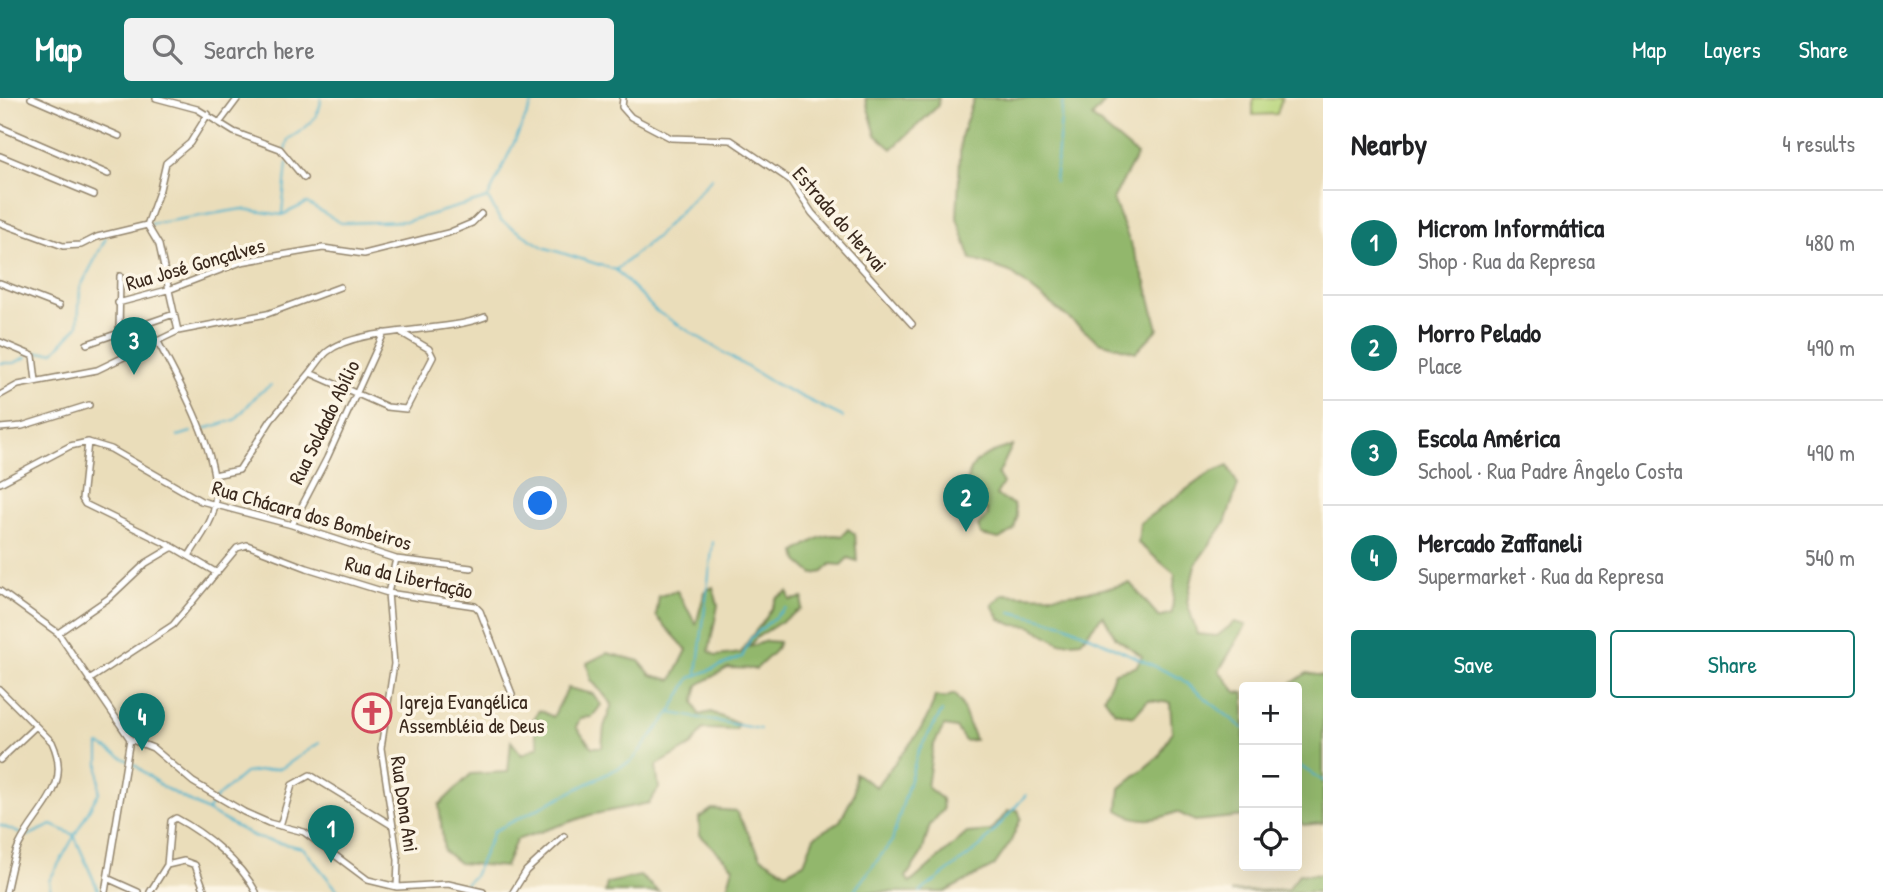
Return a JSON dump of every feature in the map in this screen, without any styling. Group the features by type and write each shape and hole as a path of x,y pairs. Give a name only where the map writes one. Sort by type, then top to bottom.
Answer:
{"street":[{"path":"31,98 119,135"},
{"path":"156,98 208,114 234,132 279,149 303,178"},
{"path":"220,122 238,98"},
{"name":"Estrada do Hervai","path":"623,98 622,107 631,117 671,138 731,140 790,180 812,213 912,324"},
{"path":"178,331 171,289 159,246 147,225 166,163 190,144 208,114"},
{"path":"0,127 107,174"},
{"path":"0,156 94,195"},
{"name":"Rua José Gonçalves","path":"118,303 171,289 241,262 324,248 364,254 448,233 472,223 481,214"},
{"path":"0,223 63,246 80,245 97,237 147,225"},
{"path":"120,276 119,332 128,356"},
{"path":"0,283 59,306"},
{"path":"0,395 18,385 97,370 178,331 267,314 340,288"},
{"path":"87,344 174,314"},
{"path":"214,475 239,470 271,420 332,349 384,332 402,333 459,326 485,317"},
{"name":"Rua Soldado Abílio","path":"292,525 327,458 384,332"},
{"path":"310,373 387,407 406,409 433,357 429,349 402,333"},
{"path":"0,342 31,355 36,381"},
{"path":"158,342 191,401 214,475 215,505 212,516 189,556"},
{"path":"0,428 34,423 89,405"},
{"path":"0,483 70,446 88,442 82,499 85,503 173,547 217,573 173,625 89,680"},
{"name":"Rua Chácara dos Bombeiros","path":"88,442 111,449 201,501 292,525 396,559 471,568"},
{"name":"Rua da Libertação","path":"217,573 237,548 247,545 388,593 475,606 480,611 512,694"},
{"path":"58,634 108,597 146,563 173,547"},
{"name":"Rua Dona Ani","path":"396,559 388,593 394,664 381,748 393,826 397,887"},
{"path":"0,590 58,634 130,739 153,748 193,782 244,812 304,832 368,880 397,887 448,884 483,892"},
{"path":"0,690 52,742 57,753 56,788 18,846 6,892"},
{"path":"0,760 36,726"},
{"path":"105,892 130,739"},
{"path":"280,825 292,785 310,775 393,826"},
{"path":"150,892 167,865 171,821 176,818 196,828 248,878 256,892"},
{"path":"513,892 526,871 565,836"},
{"path":"167,865 184,861 195,865 205,892"},
{"path":"109,879 138,892"}],"green space":[{"path":"865,98 939,98 938,106 892,149 876,135"},
{"path":"974,98 1109,98 1092,117 1137,155 1113,199 1146,283 1158,329 1136,352 1099,342 1010,272 971,259 957,218 961,137"},
{"path":"1253,98 1282,98 1277,114 1253,115"},
{"path":"1012,446 998,475 1003,483 996,495 1014,505 1017,517 1014,530 999,539 981,535 978,526 988,515 987,509 972,508 968,513 960,509 969,473 986,455"},
{"path":"1228,466 1238,485 1225,523 1195,565 1187,602 1197,634 1217,636 1235,622 1246,625 1219,671 1239,692 1239,817 1195,821 1177,812 1154,819 1140,819 1118,810 1120,788 1159,756 1172,732 1170,703 1148,700 1134,716 1115,712 1104,697 1115,672 1136,667 1142,656 1116,638 1103,615 1081,641 1060,643 1030,626 1013,625 1000,619 992,605 1003,594 1067,594 1130,583 1159,617 1172,613 1175,574 1138,543 1140,523 1211,472"},
{"path":"848,529 855,534 857,561 848,558 841,565 831,564 823,572 813,574 798,561 796,552 823,537 842,536"},
{"path":"713,587 718,605 709,651 716,656 741,653 769,613 776,598 788,592 790,600 803,598 801,609 756,638 749,647 766,641 779,642 775,651 756,669 728,668 698,685 694,702 699,715 711,712 738,724 736,730 703,729 692,745 656,766 659,788 649,803 590,815 516,840 505,867 459,863 444,851 439,805 471,774 508,772 511,741 522,755 539,746 532,722 539,710 553,717 568,688 593,694 601,705 592,717 580,718 576,727 592,747 602,747 604,727 612,704 591,680 587,663 607,653 639,661 651,675 672,680 687,650 656,616 659,596 677,591 696,624 705,591"},
{"path":"1307,673 1323,676 1323,823 1302,824 1302,682 1294,682"},
{"path":"954,694 961,703 975,740 965,741 956,728 944,726 933,746 927,787 942,799 943,810 930,825 922,853 906,877 910,883 967,833 991,831 1008,811 1018,810 1021,818 1010,843 994,866 945,892 726,892 733,867 700,835 699,818 712,809 736,811 761,857 786,872 804,863 814,837 840,821 854,794 855,773 876,787 918,732 935,696 945,698"},
{"path":"1299,874 1323,875 1323,892 1230,892 1288,889"},
{"path":"640,876 659,892 605,892 607,883"}],"waterway":[{"path":"285,151 288,139 315,117 321,98"},
{"path":"489,196 532,104 539,98"},
{"path":"1055,181 1063,98"},
{"path":"282,213 287,163"},
{"path":"617,269 657,236 712,178"},
{"path":"151,224 242,209 282,215 307,203 341,223 408,221 488,198 500,220 543,247 616,270 656,311 773,383 843,417"},
{"path":"35,353 54,352 78,326 80,288 106,238"},
{"path":"0,363 14,363 27,357"},
{"path":"204,429 235,420 258,394 271,385"},
{"path":"178,436 191,432"},
{"path":"697,673 713,542"},
{"path":"465,884 474,876 494,831 632,761 670,713 690,678 742,657 751,638 785,608"},
{"path":"1011,612 1064,624 1180,678 1239,725"},
{"path":"853,892 892,841 918,752 942,711"},
{"path":"671,713 760,729"},
{"path":"208,810 218,796 245,773 282,768 319,743"},
{"path":"51,892 49,881 99,792 99,744 135,765 163,787 257,838 303,848 339,892"},
{"path":"1302,767 1323,781"},
{"path":"920,892 980,847 1026,795"},
{"path":"0,825 21,834"},
{"path":"27,836 52,825 74,835 99,892"}],"place":[{"name":"Escola América","path":"134,375"},
{"name":"Morro Pelado","path":"966,532"},
{"name":"Igreja Evangélica Assembléia de Deus","path":"372,713"},
{"name":"Mercado Zaffaneli","path":"142,751"},
{"name":"Microm Informática","path":"331,863"}]}
